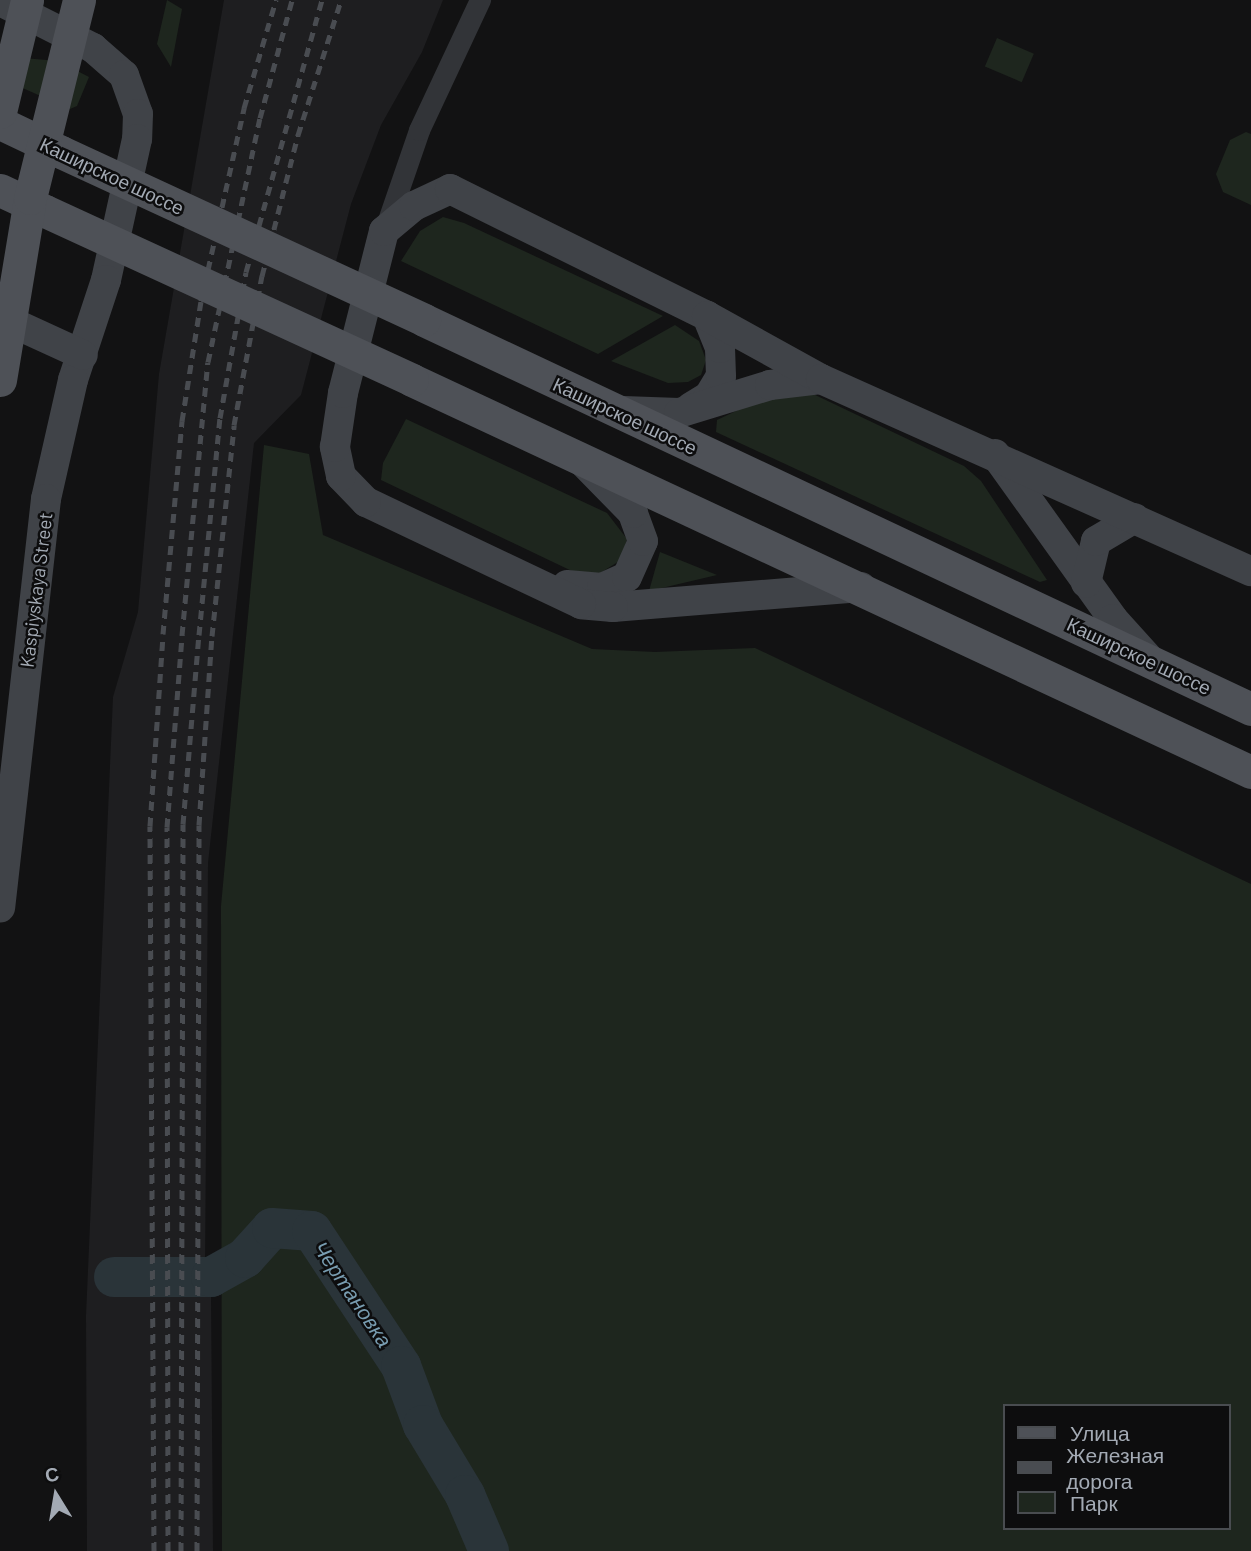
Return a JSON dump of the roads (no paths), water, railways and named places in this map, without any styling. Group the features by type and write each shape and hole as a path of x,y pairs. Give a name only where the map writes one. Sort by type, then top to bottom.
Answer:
{"main road":[{"path":"0,112 27,0"},
{"path":"0,61 66,0"},
{"path":"0,380 30,198 79,0"},
{"name":"Kaspiyskaya Street","path":"0,1 93,48 124,75 135,94 137,139 106,280 83,355 46,499 0,907"},
{"name":"Каширское шоссе","path":"0,123 1251,709"},
{"path":"861,587 613,607 581,604 544,584 366,502 341,476 335,447 341,403 384,231 414,206 450,189 707,316 821,379 995,454 1251,571"},
{"path":"0,190 574,453 1251,772"},
{"path":"679,414 709,396 722,376 720,348 707,316"},
{"path":"0,317 83,355"},
{"path":"610,410 679,414 770,385 821,379"},
{"path":"544,584 602,588 627,577 643,541 633,513 574,453"},
{"path":"995,454 1086,583 1152,662"},
{"path":"1086,583 1096,541 1135,518"}],"street":[{"path":"384,231 419,130 480,0"}],"waterway":[{"name":"Чертановка","path":"114,1277 211,1277 245,1258 272,1228 312,1231 401,1366 423,1425 465,1495 489,1551"}],"railway":[{"path":"154,1551 150,826 163,634 182,421 201,301 244,108 276,0"},
{"path":"168,1551 167,827 182,635 208,362 260,118 292,0"},
{"path":"181,1551 183,824 199,635 220,418 246,272 322,0"},
{"path":"197,1551 199,825 212,636 234,425 262,276 298,135 341,0"}]}
